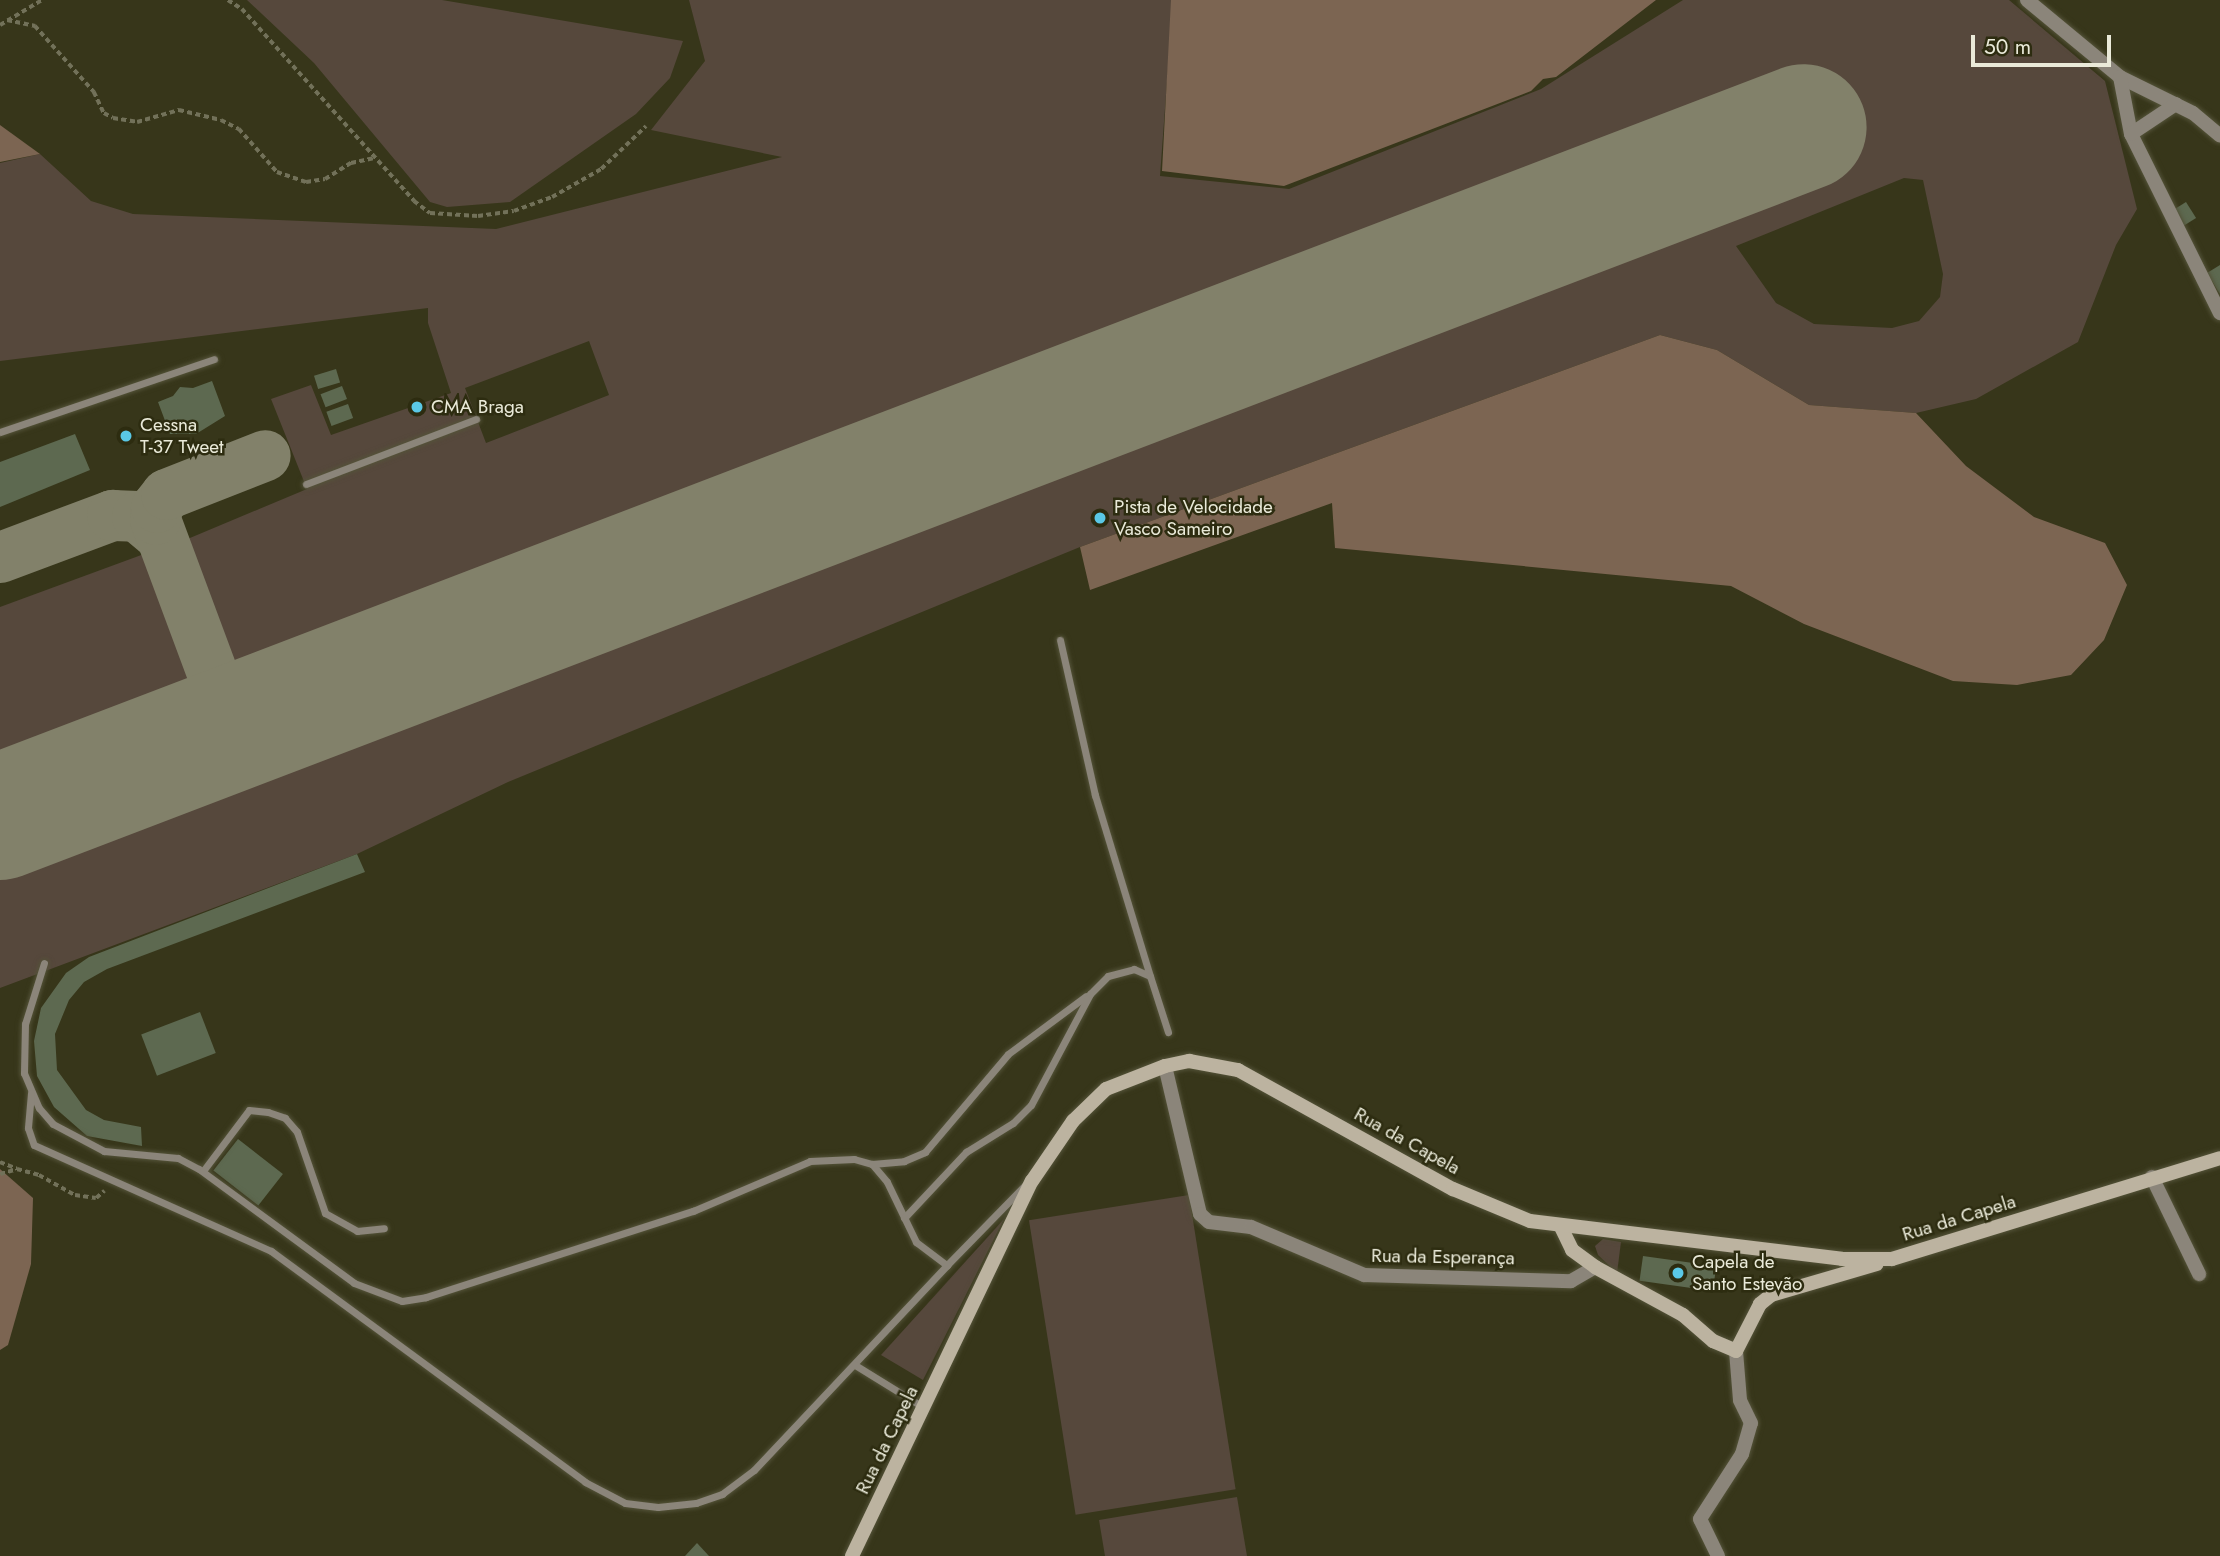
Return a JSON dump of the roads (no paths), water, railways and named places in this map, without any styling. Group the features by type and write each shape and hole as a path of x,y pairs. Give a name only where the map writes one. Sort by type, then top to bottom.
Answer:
{"street":[{"path":"2028,0 2120,77 2176,104 2220,136"},
{"path":"2120,77 2131,134 2220,313"},
{"path":"2131,134 2176,104"},
{"name":"Rua da Capela","path":"852,1556 1035,1176 1073,1121 1106,1089 1165,1066 1189,1061 1238,1070 1453,1189 1504,1213 1560,1225 1842,1259 1892,1259 2220,1157"},
{"name":"Rua da Esperança","path":"1165,1066 1200,1214 1209,1222 1251,1227 1364,1275 1571,1281 1595,1267"},
{"path":"2152,1177 2199,1274"},
{"path":"1560,1225 1572,1250 1595,1267 1683,1315 1713,1341 1736,1351"},
{"path":"1718,1556 1700,1519 1742,1454 1751,1423 1740,1401 1736,1351 1760,1304 1771,1295 1892,1259"}],"lane":[{"path":"0,432 214,359"},
{"path":"306,484 477,419"},
{"path":"1060,640 1095,795 1168,1032"},
{"path":"44,963 23,1049 31,1091 28,1128 34,1145 271,1251 585,1482 625,1503 658,1507 696,1503 722,1494 754,1470 855,1365 993,1213 1035,1176"},
{"path":"31,1091 53,1124 86,1145 123,1155 178,1158 203,1171 354,1283 402,1301 426,1297 693,1211 810,1161 854,1158 872,1164 904,1161 925,1152 1008,1054 1090,994 1108,976 1134,969 1150,976"},
{"path":"904,1218 966,1152 1013,1123 1031,1105 1090,994"},
{"path":"203,1171 249,1110 268,1112 285,1118 297,1132 325,1213 357,1231 384,1228"},
{"path":"872,1164 887,1182 916,1242 947,1265"},
{"path":"855,1365 923,1407"}],"place":[{"name":"CMA Braga","path":"417,407"},
{"name":"Cessna T-37 Tweet","path":"126,436"},
{"name":"Pista de Velocidade Vasco Sameiro","path":"1100,518"},
{"name":"Capela de Santo Estevão","path":"1678,1273"}]}
